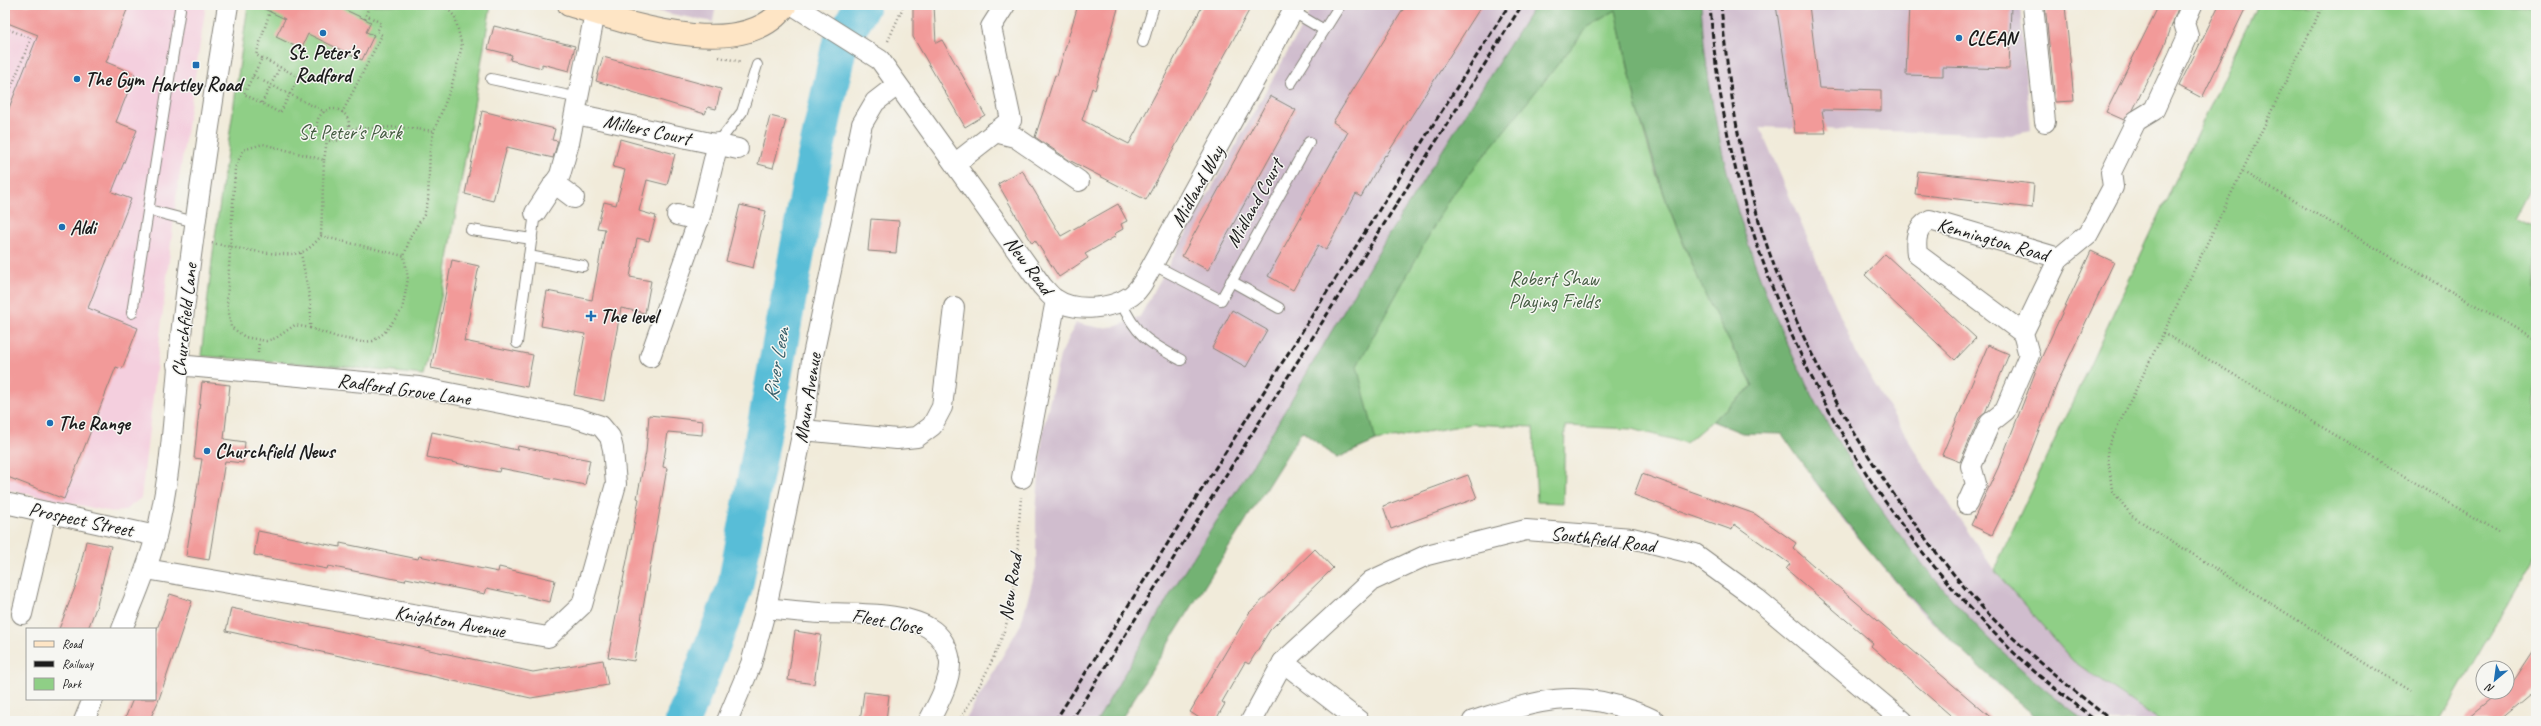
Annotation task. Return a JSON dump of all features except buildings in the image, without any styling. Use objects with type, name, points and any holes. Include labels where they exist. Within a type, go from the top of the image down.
[{"type":"street","name":"Churchfield Lane","points":[[122,628],[146,569],[156,536],[175,419],[177,364],[195,222],[228,5]]},
{"type":"street","points":[[569,5],[666,32],[716,36],[742,33],[766,22],[786,5]]},
{"type":"street","name":"New Road","points":[[793,5],[859,45],[880,60],[956,163],[1042,286],[1056,300],[1022,478]]},
{"type":"street","points":[[956,163],[1011,120],[991,27],[1005,5]]},
{"type":"street","points":[[2033,5],[2045,122]]},
{"type":"street","name":"Kennington Road","points":[[2060,258],[1930,220],[1922,225],[1915,239],[1917,254],[2023,333],[2060,258],[2088,234],[2113,187],[2111,172],[2136,120],[2154,110],[2188,36],[2184,23],[2192,5]]},
{"type":"street","name":"Midland Way","points":[[1056,300],[1075,307],[1097,307],[1131,296],[1144,282],[1294,8]]},
{"type":"street","name":"Millers Court","points":[[536,213],[560,175],[578,106],[595,13]]},
{"type":"street","name":"Maun Avenue","points":[[727,721],[751,664],[766,608],[803,430],[812,360],[862,124],[875,102],[897,85]]},
{"type":"street","name":"Millers Court","points":[[578,106],[738,149]]},
{"type":"street","points":[[996,132],[1015,137],[1079,180]]},
{"type":"street","name":"Millers Court","points":[[650,357],[699,220],[718,143]]},
{"type":"street","points":[[554,183],[574,198]]},
{"type":"street","points":[[677,215],[699,220]]},
{"type":"street","points":[[803,430],[897,439],[917,437],[932,426],[942,406],[954,307]]},
{"type":"street","points":[[1967,504],[1976,484],[1971,466],[1990,423],[2004,411],[2029,355],[2023,333]]},
{"type":"street","name":"Radford Grove Lane","points":[[177,364],[419,387],[584,420],[601,426],[610,437],[613,449]]},
{"type":"street","name":"Knighton Avenue","points":[[146,569],[548,638],[582,605],[616,484],[613,449]]},
{"type":"street","name":"Prospect Street","points":[[5,503],[156,536]]},
{"type":"street","points":[[22,614],[46,512]]},
{"type":"street","name":"Southfield Road","points":[[1251,721],[1284,662],[1371,581],[1427,555],[1526,530],[1580,532],[1632,538],[1695,554],[1757,599],[1903,721]]},
{"type":"street","name":"Fleet Close","points":[[766,608],[820,613],[867,613],[921,624],[931,628],[944,643],[950,661],[949,671],[939,702],[929,721]]},
{"type":"street","points":[[1284,662],[1359,721]]},
{"type":"street","points":[[1473,721],[1529,704],[1579,697],[1610,702],[1655,721]]},
{"type":"street","points":[[84,721],[93,700]]},
{"type":"lane","points":[[1143,42],[1154,5]]},
{"type":"lane","points":[[1291,83],[1340,5]]},
{"type":"lane","points":[[1294,8],[1324,30]]},
{"type":"lane","points":[[132,314],[180,9]]},
{"type":"lane","points":[[718,143],[742,112],[757,65]]},
{"type":"lane","points":[[491,79],[578,106]]},
{"type":"lane","name":"Midland Court","points":[[1154,265],[1221,300],[1308,142]]},
{"type":"lane","points":[[149,210],[195,222]]},
{"type":"lane","points":[[517,343],[536,213]]},
{"type":"lane","points":[[471,230],[532,239]]},
{"type":"lane","points":[[529,256],[583,266]]},
{"type":"lane","points":[[1231,281],[1279,308]]},
{"type":"lane","points":[[1120,300],[1130,322],[1142,337],[1181,360]]},
{"type":"path","points":[[262,58],[244,94],[280,112],[299,76],[256,55],[272,5]]},
{"type":"path","points":[[365,19],[369,5]]},
{"type":"path","points":[[324,160],[263,144],[243,150],[235,168],[227,301],[231,327],[236,333],[245,337],[266,341],[276,338],[295,325],[362,342],[373,341],[384,333],[402,310],[408,280],[404,256],[411,235],[424,215],[428,201],[430,149],[434,131],[451,88],[462,46],[455,17],[444,5]]},
{"type":"path","points":[[880,60],[904,5]]},
{"type":"path","points":[[2323,5],[2107,449],[2112,490],[2132,516],[2410,691]]},
{"type":"path","points":[[342,113],[382,34],[377,32],[381,22],[366,15]]},
{"type":"path","points":[[5,28],[30,38],[5,103]]},
{"type":"path","points":[[262,103],[280,67]]},
{"type":"path","points":[[253,76],[325,112]]},
{"type":"path","points":[[334,110],[342,113],[348,122],[348,129],[340,139],[327,140],[318,131],[318,118],[325,112],[334,110]]},
{"type":"path","points":[[348,129],[398,127],[434,131]]},
{"type":"path","points":[[214,244],[269,252],[301,253],[315,244],[321,236],[324,160],[327,140]]},
{"type":"path","points":[[2243,172],[2536,340]]},
{"type":"path","points":[[321,236],[404,256]]},
{"type":"path","points":[[301,253],[311,306],[310,328]]},
{"type":"path","points":[[2164,333],[2498,532]]},
{"type":"path","name":"New Road","points":[[958,721],[985,676],[1000,642],[1012,601],[1022,478]]},
{"type":"shaded area","points":[[5,5],[206,5],[177,192],[141,498],[124,511],[112,512],[5,489]]},
{"type":"shaded area","points":[[624,5],[716,5],[713,22]]},
{"type":"shaded area","points":[[1314,5],[1579,5],[1302,431],[1120,721],[965,721],[1021,624],[1036,568],[1036,512],[1043,430],[1060,356],[1076,323],[1101,328],[1117,326],[1139,318]]},
{"type":"shaded area","points":[[1616,5],[2020,5],[2030,131],[2012,135],[1760,127],[1856,353],[1927,471],[1994,570],[2073,661],[2159,721],[2041,721],[2000,687],[1919,610],[1847,525],[1813,480]]},
{"type":"green space","name":"St Peter's Park","points":[[248,5],[491,5],[443,289],[423,375],[348,367],[201,356],[214,244]]},
{"type":"green space","points":[[1535,5],[1701,5],[1713,107],[1737,208],[1772,308],[1817,404],[1871,495],[1935,579],[2006,655],[2085,721],[2041,721],[2003,689],[1968,656],[1901,587],[1870,551],[1810,474],[1782,434],[1742,433],[1712,421],[1753,386],[1706,297],[1667,203],[1637,108],[1616,10],[1588,27],[1449,199],[1357,366],[1376,441],[1337,458],[1302,431],[1120,721],[1097,721],[1175,586],[1257,458],[1384,242]]},
{"type":"green space","name":"Robert Shaw Playing Fields","points":[[1579,5],[1616,5],[1635,100],[1645,137],[1661,185],[1696,273],[1753,386],[1686,443],[1632,429],[1565,426],[1563,503],[1537,502],[1533,427],[1471,424],[1376,441],[1337,458],[1302,431],[1449,199]]},
{"type":"green space","points":[[2257,5],[2536,5],[2536,177],[2514,219],[2536,227],[2536,554],[2440,721],[2159,721],[2073,661],[1994,570]]},
{"type":"waterway","name":"River Leen","points":[[683,721],[735,587],[813,166],[839,47],[862,5]]},
{"type":"railway","points":[[1055,721],[1509,5]]},
{"type":"railway","points":[[1071,721],[1522,5]]},
{"type":"railway","points":[[1710,5],[1721,95],[1739,183],[1766,269],[1800,352],[1841,432],[1889,507],[1944,579],[2006,645],[2050,684],[2096,721]]},
{"type":"railway","points":[[1721,5],[1727,64],[1736,122],[1748,180],[1764,237],[1781,285],[1801,332],[1848,422],[1903,507],[1965,588],[2017,641],[2054,674],[2112,721]]},
{"type":"place","name":"St. Peter's Radford","points":[[323,33]]},
{"type":"place","name":"CLEAN","points":[[1959,38]]},
{"type":"place","name":"Hartley Road","points":[[196,65]]},
{"type":"place","name":"The Gym","points":[[77,79]]},
{"type":"place","name":"Aldi","points":[[62,227]]},
{"type":"place","name":"The level","points":[[591,316]]},
{"type":"place","name":"The Range","points":[[50,423]]},
{"type":"place","name":"Churchfield News","points":[[207,451]]}]
